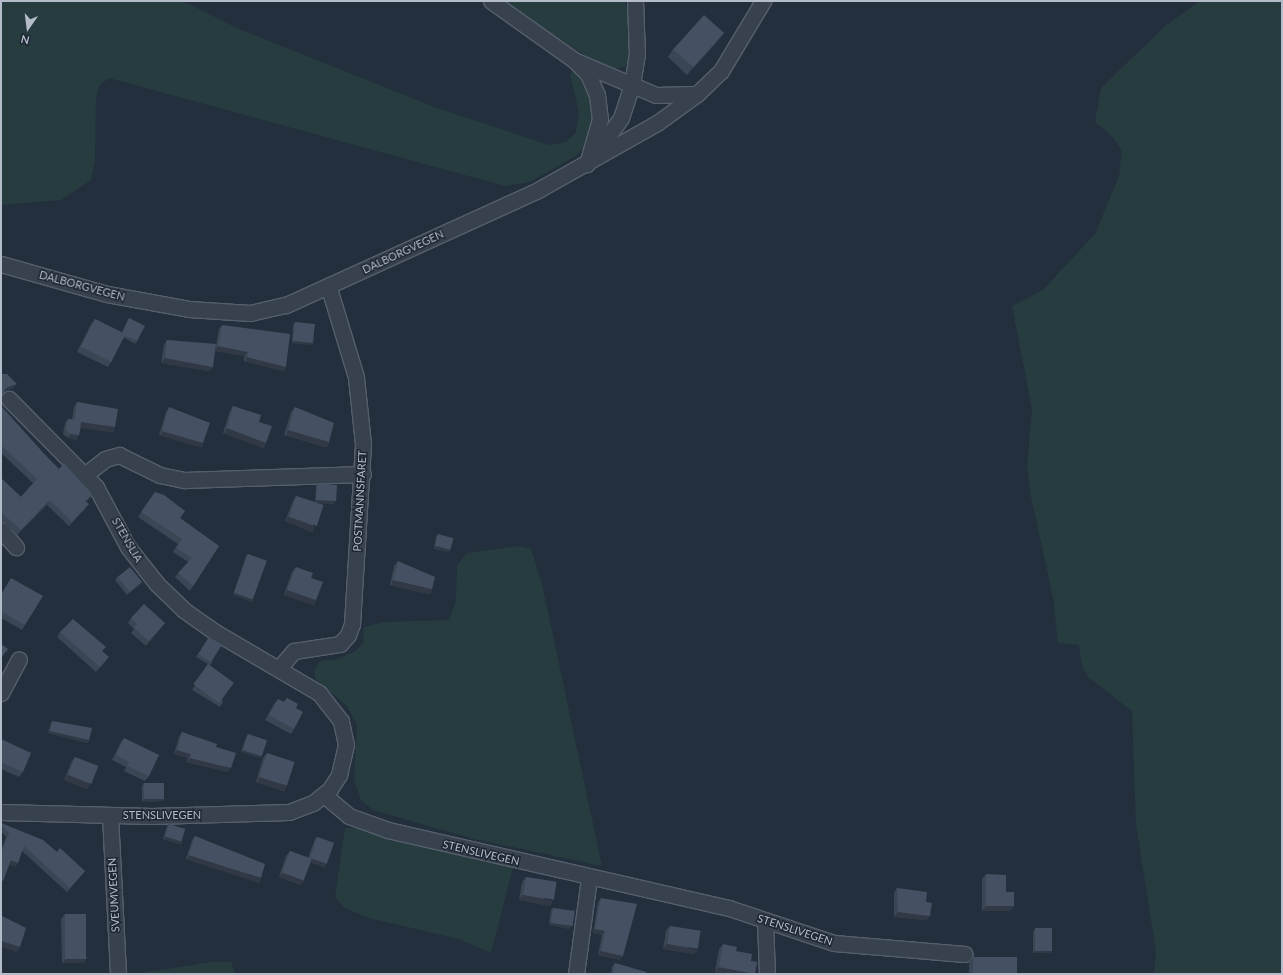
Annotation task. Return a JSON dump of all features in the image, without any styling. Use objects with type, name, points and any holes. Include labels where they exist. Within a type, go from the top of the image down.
[{"type":"street","points":[[491,1],[574,60],[632,86],[666,97],[697,94]]},
{"type":"street","points":[[587,164],[614,130],[632,86],[638,55],[635,1]]},
{"type":"street","name":"DALBORGVEGEN","points":[[1,264],[107,294],[217,313],[266,310],[329,288],[587,164],[657,123],[697,94],[729,60],[762,1]]},
{"type":"street","points":[[574,60],[594,84],[600,106],[597,132],[587,164]]},
{"type":"street","name":"POSTMANNSFARET","points":[[279,668],[294,651],[334,646],[348,636],[353,616],[363,474],[356,377],[329,288]]},
{"type":"street","name":"STENSLIA","points":[[9,399],[86,474],[107,504],[128,547],[166,594],[215,632],[279,668],[319,693],[341,721],[346,744],[344,759],[339,775],[324,795]]},
{"type":"street","points":[[86,474],[99,462],[119,455],[160,475],[184,480],[363,474]]},
{"type":"street","points":[[1,530],[16,547]]},
{"type":"street","points":[[1,692],[19,659]]},
{"type":"street","name":"STENSLIVEGEN","points":[[1,812],[110,815],[278,813],[305,807],[324,795],[349,816],[388,830],[589,878],[711,904],[850,946],[965,954]]},
{"type":"street","name":"SVEUMVEGEN","points":[[110,815],[118,974]]},
{"type":"street","points":[[576,974],[589,878]]},
{"type":"street","points":[[765,920],[767,974]]},
{"type":"green space","points":[[1,1],[183,1],[239,29],[437,108],[549,145],[566,142],[576,132],[579,112],[570,75],[574,68],[592,101],[593,118],[586,145],[576,156],[530,182],[505,186],[109,78],[100,85],[96,96],[95,162],[91,180],[61,200],[1,205]]},
{"type":"green space","points":[[499,1],[625,1],[630,26],[630,57],[625,67],[615,69],[597,63]]},
{"type":"green space","points":[[1200,1],[1282,1],[1282,974],[1154,974],[1156,952],[1136,824],[1132,711],[1088,677],[1082,665],[1079,645],[1058,643],[1053,597],[1031,497],[1027,466],[1032,409],[1012,306],[1043,290],[1095,234],[1119,176],[1122,150],[1110,134],[1095,122],[1101,88],[1165,26]]},
{"type":"green space","points":[[519,546],[531,549],[542,584],[602,866],[470,838],[373,810],[361,800],[354,780],[357,724],[347,706],[316,680],[314,670],[320,661],[337,659],[356,651],[363,643],[364,627],[384,622],[449,620],[456,601],[457,565],[467,553]]},
{"type":"green space","points":[[345,828],[356,828],[513,868],[491,953],[459,939],[369,918],[345,908],[335,897]]},
{"type":"green space","points":[[211,962],[231,962],[235,974],[136,974]]},
{"type":"building","points":[[704,15],[724,33],[693,67],[673,49]]},
{"type":"building","points":[[129,318],[145,326],[137,341],[122,333]]},
{"type":"building","points":[[95,319],[125,334],[111,362],[81,347]]},
{"type":"building","points":[[295,322],[315,324],[313,343],[293,341]]},
{"type":"building","points":[[222,325],[290,334],[286,367],[247,357],[248,352],[218,346]]},
{"type":"building","points":[[167,340],[216,344],[213,367],[165,358]]},
{"type":"building","points":[[1,374],[7,374],[17,384],[6,388],[1,397]]},
{"type":"building","points":[[77,402],[118,409],[115,427],[81,422],[79,435],[71,434],[66,430],[68,419],[75,420]]},
{"type":"building","points":[[1,406],[59,469],[64,463],[92,495],[85,501],[89,504],[72,522],[50,500],[21,530],[1,512],[1,478],[21,497],[37,479],[1,445]]},
{"type":"building","points":[[233,406],[261,415],[259,422],[272,426],[266,443],[227,428]]},
{"type":"building","points":[[169,407],[210,423],[203,443],[162,431]]},
{"type":"building","points":[[295,407],[334,423],[329,442],[288,430]]},
{"type":"building","points":[[317,484],[337,485],[336,501],[316,500]]},
{"type":"building","points":[[155,492],[164,495],[185,511],[180,518],[219,546],[193,586],[178,573],[192,558],[176,548],[182,539],[141,512]]},
{"type":"building","points":[[296,496],[324,505],[317,526],[289,517]]},
{"type":"building","points":[[438,534],[453,538],[450,550],[435,546]]},
{"type":"building","points":[[248,554],[267,561],[253,599],[234,593]]},
{"type":"building","points":[[398,561],[435,577],[432,589],[393,580]]},
{"type":"building","points":[[130,567],[142,582],[130,592],[118,577]]},
{"type":"building","points":[[296,567],[313,573],[311,578],[323,582],[316,600],[287,590]]},
{"type":"building","points":[[11,578],[43,596],[25,625],[1,611],[1,595]]},
{"type":"building","points":[[144,604],[165,623],[149,641],[134,628],[137,624],[131,618]]},
{"type":"building","points":[[73,619],[106,647],[102,651],[109,657],[100,667],[60,632]]},
{"type":"building","points":[[209,637],[222,645],[211,662],[198,654]]},
{"type":"building","points":[[1,644],[8,649],[1,658]]},
{"type":"building","points":[[208,664],[234,683],[219,703],[193,684]]},
{"type":"building","points":[[287,698],[298,704],[296,708],[303,712],[294,729],[269,715],[278,699],[284,702]]},
{"type":"building","points":[[52,721],[92,728],[89,740],[50,731]]},
{"type":"building","points":[[182,732],[217,744],[216,747],[236,753],[231,768],[190,758],[191,754],[177,750]]},
{"type":"building","points":[[248,734],[267,740],[262,756],[243,750]]},
{"type":"building","points":[[124,738],[159,755],[149,776],[127,766],[129,762],[116,755]]},
{"type":"building","points":[[1,739],[31,753],[23,772],[1,762]]},
{"type":"building","points":[[267,753],[295,762],[287,786],[259,777]]},
{"type":"building","points":[[75,757],[98,766],[92,784],[68,775]]},
{"type":"building","points":[[144,783],[164,783],[164,799],[144,799]]},
{"type":"building","points":[[1,823],[43,840],[57,852],[60,848],[85,871],[70,888],[24,846],[18,863],[11,860],[3,881],[1,880],[1,854],[9,833]]},
{"type":"building","points":[[169,824],[185,829],[181,841],[165,836]]},
{"type":"building","points":[[195,836],[265,864],[261,878],[189,855]]},
{"type":"building","points":[[317,837],[334,843],[327,864],[310,858]]},
{"type":"building","points":[[290,851],[312,859],[304,880],[282,873]]},
{"type":"building","points":[[986,874],[1006,875],[1006,892],[1014,892],[1014,906],[986,906]]},
{"type":"building","points":[[526,877],[557,882],[554,900],[523,895]]},
{"type":"building","points":[[897,888],[927,892],[926,902],[932,903],[930,916],[898,912]]},
{"type":"building","points":[[601,898],[637,904],[623,956],[601,951],[605,931],[595,929]]},
{"type":"building","points":[[553,908],[575,911],[573,926],[551,923]]},
{"type":"building","points":[[65,914],[86,914],[86,959],[65,959]]},
{"type":"building","points":[[2,916],[26,928],[20,947],[1,941]]},
{"type":"building","points":[[670,926],[701,931],[698,949],[667,944]]},
{"type":"building","points":[[1035,928],[1052,928],[1052,951],[1035,951]]},
{"type":"building","points":[[723,944],[737,947],[736,951],[752,954],[751,961],[757,962],[755,974],[719,967]]},
{"type":"building","points":[[973,957],[1017,957],[1017,974],[973,974]]},
{"type":"building","points":[[615,963],[646,972],[646,974],[613,974]]}]
